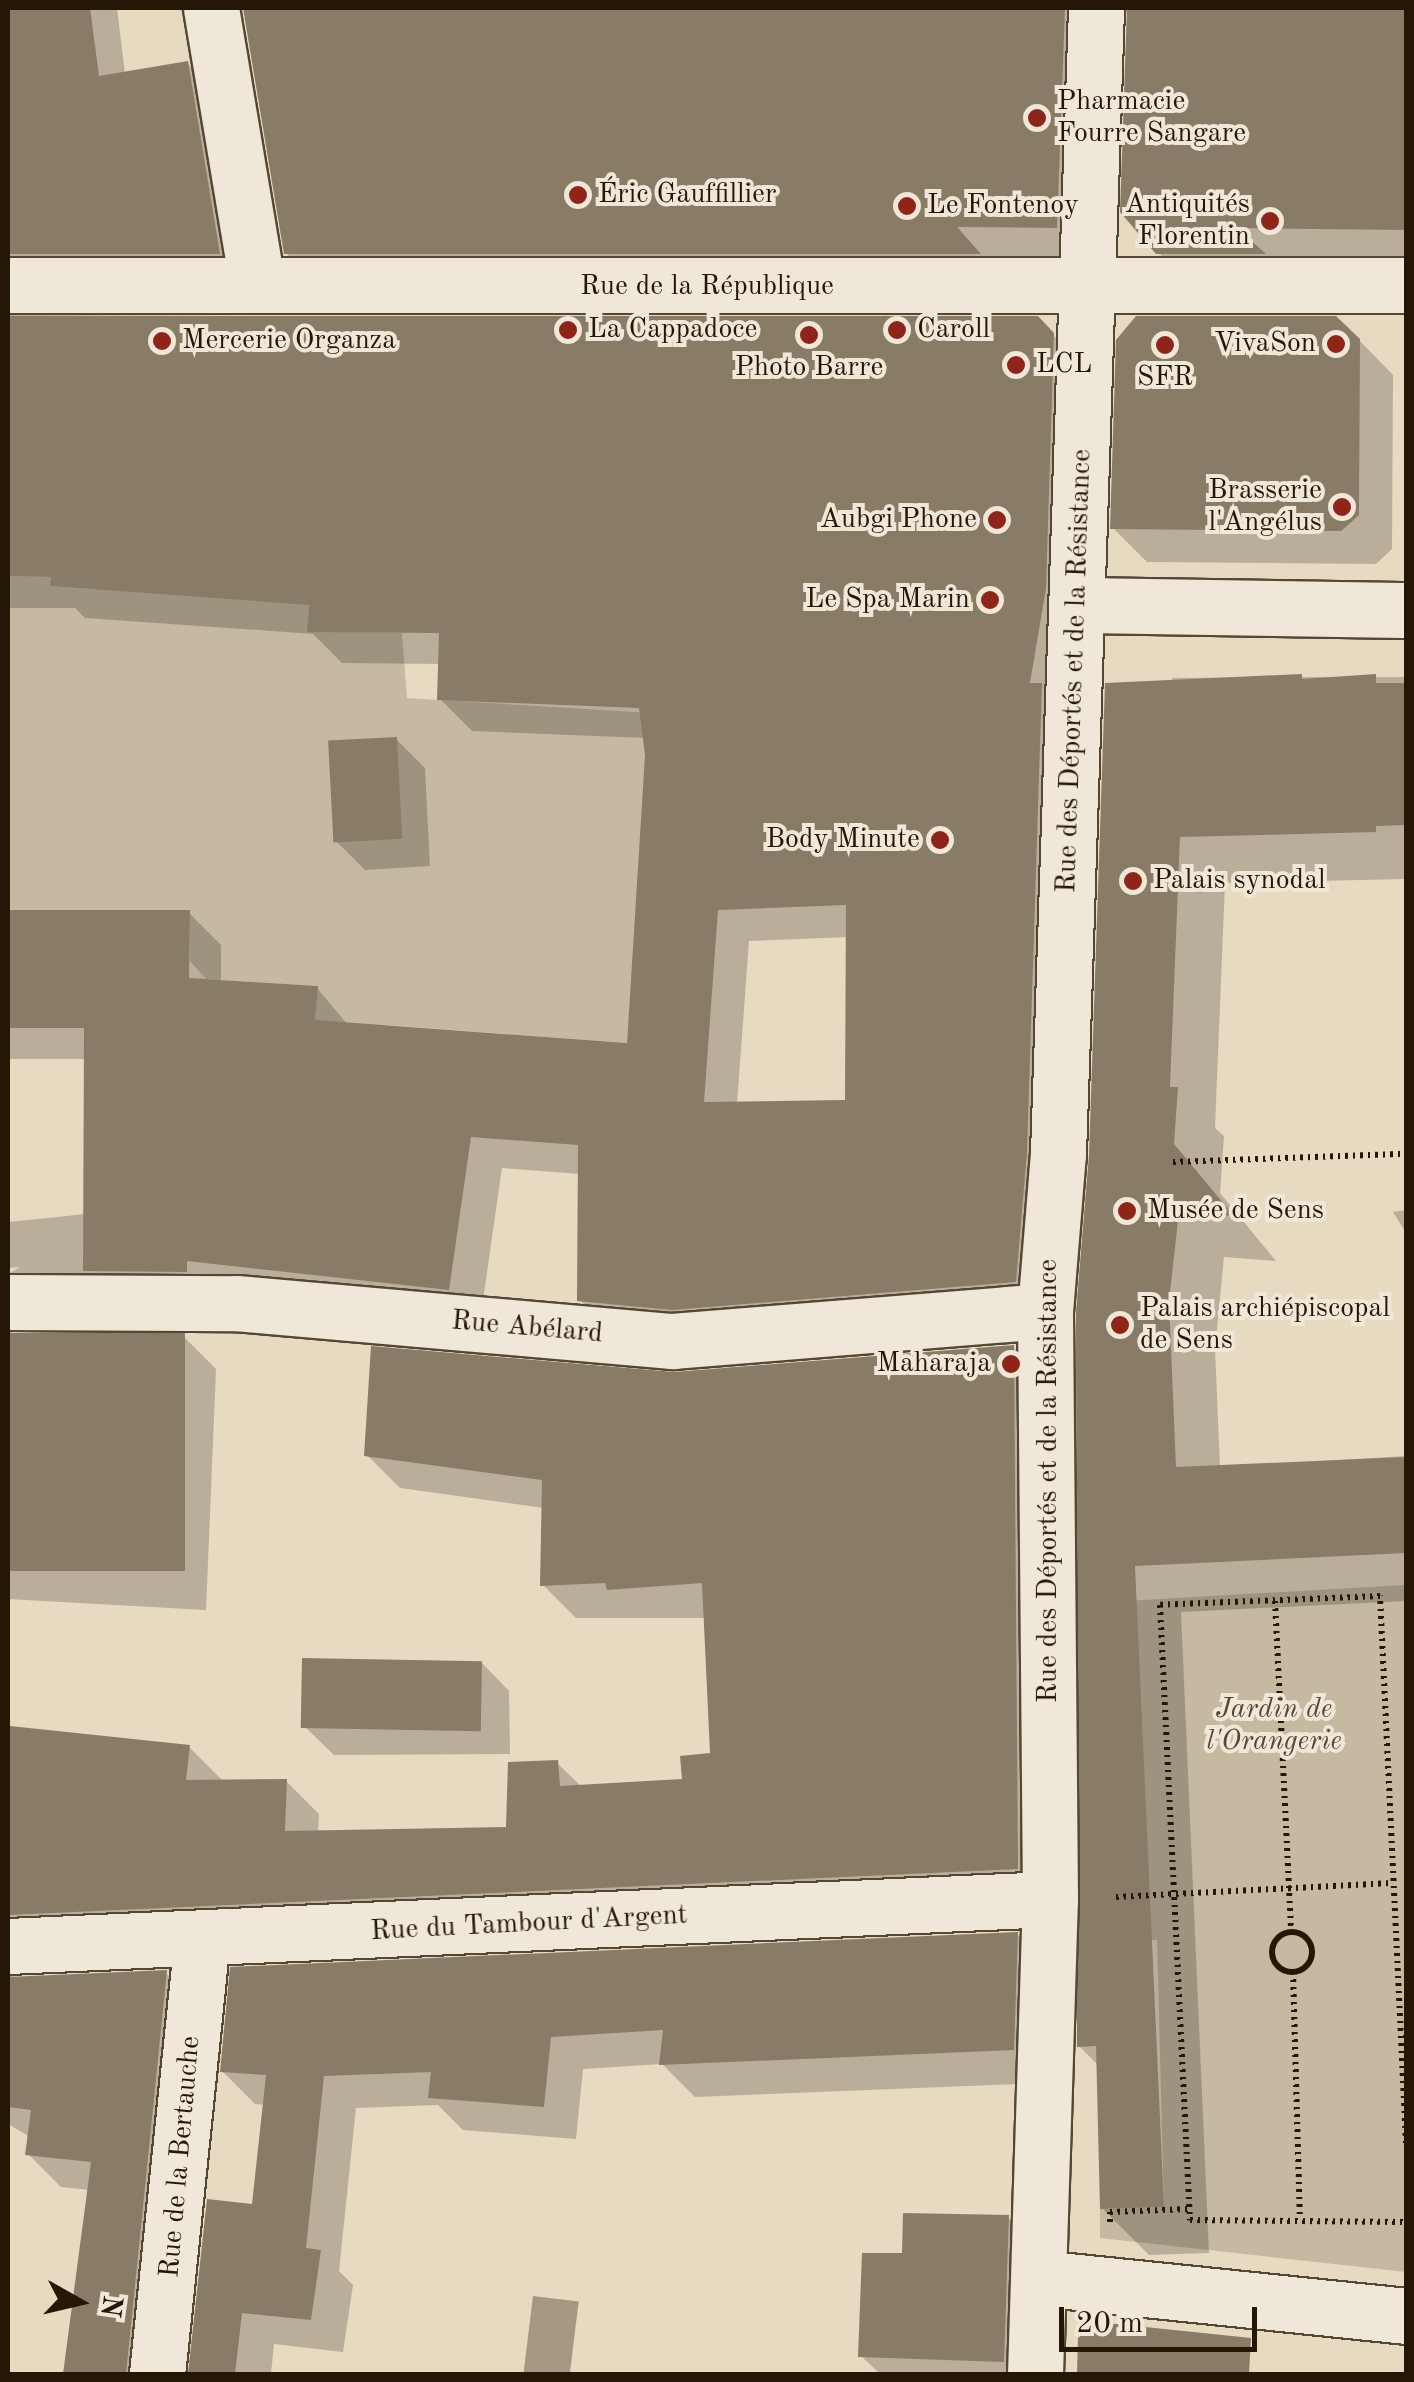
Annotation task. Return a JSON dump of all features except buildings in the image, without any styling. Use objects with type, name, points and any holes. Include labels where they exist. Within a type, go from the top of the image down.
[{"type":"street","points":[[211,8],[257,284]]},
{"type":"street","name":"Rue des Déportés et de la Résistance","points":[[1035,2374],[1050,1899],[1045,1311],[1058,1154],[1096,8]]},
{"type":"street","name":"Rue de la République","points":[[8,285],[1406,285]]},
{"type":"street","points":[[1079,605],[1406,610]]},
{"type":"street","name":"Rue Abélard","points":[[8,1302],[236,1303],[672,1340],[1045,1311]]},
{"type":"street","name":"Rue du Tambour d'Argent","points":[[8,1946],[1050,1899]]},
{"type":"street","name":"Rue de la Bertauche","points":[[157,2374],[202,1939]]},
{"type":"street","points":[[1039,2278],[1406,2316]]},
{"type":"path","points":[[1173,1162],[1406,1154]]},
{"type":"path","points":[[1406,2143],[1380,1596],[1160,1605],[1190,2220],[1300,2216],[1406,2222]]},
{"type":"path","points":[[1274,1600],[1292,1933]]},
{"type":"path","points":[[1116,1897],[1392,1884]]},
{"type":"path","points":[[1292,1933],[1308,1940],[1312,1952],[1310,1964],[1292,1972],[1280,1968],[1272,1950],[1278,1938],[1292,1933]]},
{"type":"path","points":[[1292,1972],[1300,2216]]},
{"type":"path","points":[[1110,2230],[1110,2212],[1189,2209]]},
{"type":"green space","points":[[97,525],[309,603],[308,631],[402,633],[407,698],[651,713],[627,1043],[385,1025],[383,1084],[315,1020],[317,986],[206,979],[190,961],[189,910],[8,910],[8,576],[51,577],[51,586],[92,589]]},
{"type":"green space","name":"Jardin de l'Orangerie","points":[[1404,1585],[1406,2272],[1100,2238],[1100,2209],[1164,2207],[1157,1940],[1094,1941],[1126,1601]]},
{"type":"shaded area","points":[[533,2296],[579,2302],[570,2374],[523,2374]]},
{"type":"place","name":"Pharmacie Fourre Sangare","points":[[1037,118]]},
{"type":"place","name":"Éric Gauffillier","points":[[578,195]]},
{"type":"place","name":"Le Fontenoy","points":[[907,206]]},
{"type":"place","name":"Antiquités Florentin","points":[[1270,221]]},
{"type":"place","name":"La Cappadoce","points":[[568,330]]},
{"type":"place","name":"Caroll","points":[[897,330]]},
{"type":"place","name":"Photo Barre","points":[[809,335]]},
{"type":"place","name":"Mercerie Organza","points":[[162,341]]},
{"type":"place","name":"VivaSon","points":[[1336,344]]},
{"type":"place","name":"SFR","points":[[1165,345]]},
{"type":"place","name":"LCL","points":[[1016,365]]},
{"type":"place","name":"Brasserie l'Angélus","points":[[1342,507]]},
{"type":"place","name":"Aubgi Phone","points":[[997,520]]},
{"type":"place","name":"Le Spa Marin","points":[[990,600]]},
{"type":"place","name":"Body Minute","points":[[940,840]]},
{"type":"place","name":"Palais synodal","points":[[1133,881]]},
{"type":"place","name":"Musée de Sens","points":[[1127,1211]]},
{"type":"place","name":"Palais archiépiscopal de Sens","points":[[1120,1325]]},
{"type":"place","name":"Maharaja","points":[[1011,1364]]}]
